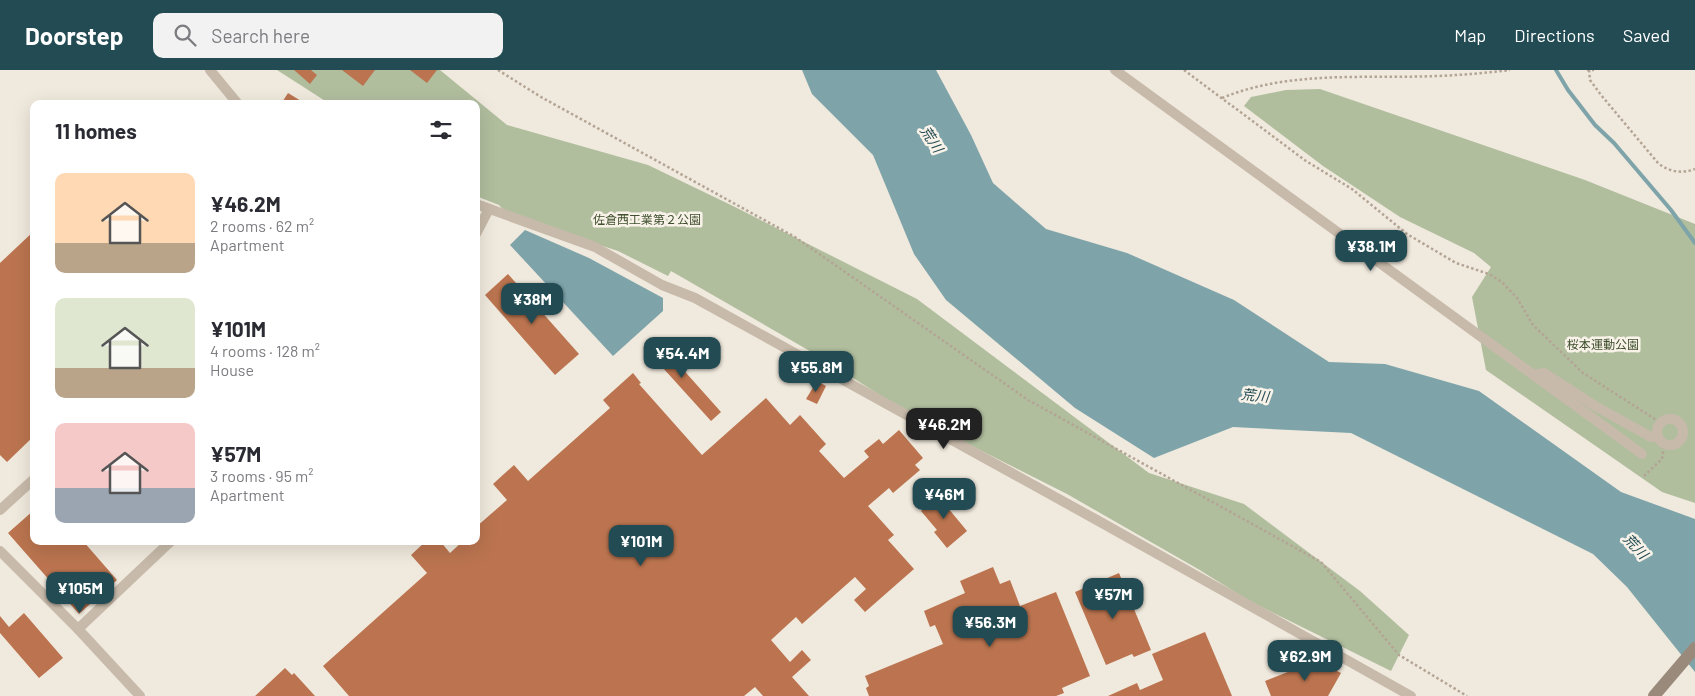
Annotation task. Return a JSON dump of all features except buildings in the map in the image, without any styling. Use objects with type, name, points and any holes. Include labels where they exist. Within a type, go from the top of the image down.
[{"type":"street","points":[[210,70],[235,100]]},
{"type":"street","points":[[1115,70],[1642,454]]},
{"type":"street","points":[[480,205],[595,247],[662,285],[695,298],[1411,696]]},
{"type":"street","points":[[480,227],[490,209]]},
{"type":"street","points":[[1533,375],[1544,373],[1595,406],[1651,437],[1661,439],[1668,444],[1677,443],[1682,436],[1683,429],[1679,422],[1673,419],[1661,423],[1658,428],[1661,439]]},
{"type":"street","points":[[0,510],[30,483]]},
{"type":"street","points":[[78,628],[167,545]]},
{"type":"street","points":[[0,551],[78,628],[140,696]]},
{"type":"street","points":[[1654,696],[1695,648]]},
{"type":"path","points":[[498,70],[541,97],[795,238],[1028,400],[1321,562],[1399,655],[1467,696]]},
{"type":"path","points":[[1184,70],[1306,161],[1352,189],[1407,234],[1456,263],[1489,274],[1502,282],[1517,298],[1533,325],[1572,364],[1661,423]]},
{"type":"path","points":[[1222,98],[1262,82],[1282,78],[1339,74],[1437,76],[1510,70]]},
{"type":"path","points":[[1594,70],[1588,70],[1590,80],[1658,163],[1664,168],[1676,171],[1685,172],[1695,169]]},
{"type":"path","points":[[1644,476],[1662,459],[1661,439]]},
{"type":"green space","points":[[277,70],[440,70],[477,100],[324,100]]},
{"type":"green space","name":"桜本運動公園","points":[[1320,89],[1585,180],[1695,224],[1695,503],[1662,492],[1486,370],[1472,297],[1491,267],[1474,253],[1400,217],[1323,166],[1244,106],[1251,97],[1286,90]]},
{"type":"green space","name":"佐倉西工業第２公園","points":[[480,103],[507,125],[648,165],[917,299],[1149,473],[1244,504],[1360,591],[1409,635],[1391,671],[1251,602],[1198,569],[1067,494],[913,416],[815,354],[671,271],[668,276],[618,251],[508,215],[499,205],[480,198]]},
{"type":"water","name":"荒川","points":[[802,70],[936,70],[971,135],[993,183],[1046,229],[1127,253],[1234,300],[1329,362],[1385,364],[1479,391],[1621,492],[1695,519],[1695,672],[1627,587],[1593,554],[1351,433],[1233,427],[1154,458],[1075,408],[946,300],[914,254],[873,155],[812,94]]},
{"type":"water","points":[[525,230],[589,258],[663,298],[663,311],[613,356],[510,245]]},
{"type":"waterway","points":[[1556,70],[1568,90],[1595,125],[1614,143],[1671,210],[1695,243]]}]
